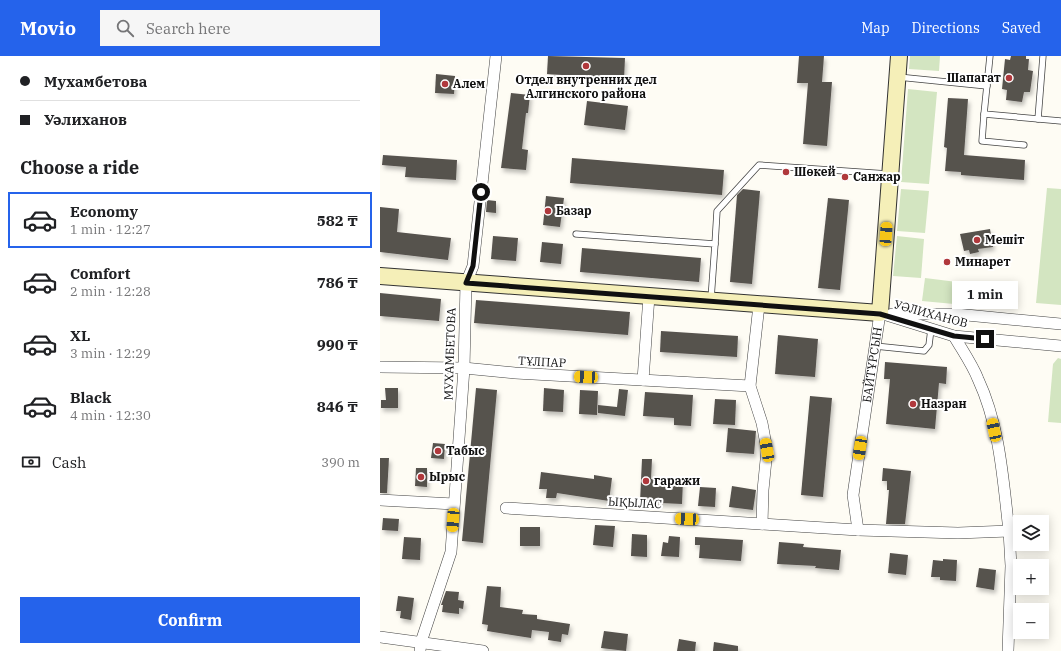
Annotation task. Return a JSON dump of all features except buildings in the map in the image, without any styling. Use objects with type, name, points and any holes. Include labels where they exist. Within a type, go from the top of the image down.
[{"type":"street","name":"МУХАМБЕТОВА","points":[[420,647],[451,552],[464,368],[466,283],[473,266],[496,56]]},
{"type":"street","name":"БАЙТҰРСЫН","points":[[858,530],[853,495],[880,314],[899,56]]},
{"type":"street","points":[[380,276],[880,314]]},
{"type":"street","points":[[643,380],[649,296]]},
{"type":"street","points":[[759,304],[750,386],[762,423],[767,450],[762,490],[762,524]]},
{"type":"street","name":"УӘЛИХАНОВ","points":[[880,314],[956,314],[1061,324]]},
{"type":"street","name":"УӘЛИХАНОВ","points":[[880,314],[954,336],[1061,346]]},
{"type":"street","points":[[954,336],[978,379],[992,417],[1000,458],[1009,531],[1011,566],[1008,651]]},
{"type":"street","name":"ТҰЛПАР","points":[[380,367],[464,368],[515,373],[750,386]]},
{"type":"street","points":[[380,500],[454,504]]},
{"type":"street","name":"ЫҚЫЛАС","points":[[506,508],[858,530],[958,533],[1009,531]]},
{"type":"street","points":[[380,637],[420,647],[483,651]]},
{"type":"lane","points":[[990,56],[982,141],[1024,145]]},
{"type":"lane","points":[[1038,119],[1043,56]]},
{"type":"lane","points":[[898,77],[987,86]]},
{"type":"lane","points":[[984,114],[1061,121]]},
{"type":"lane","points":[[711,301],[717,211],[760,165],[890,174]]},
{"type":"lane","points":[[576,234],[714,244]]},
{"type":"lane","points":[[875,346],[924,351],[930,345],[931,329]]},
{"type":"green space","points":[[910,56],[940,56],[939,71],[909,69]]},
{"type":"green space","points":[[908,89],[937,92],[929,184],[901,182]]},
{"type":"green space","points":[[1047,188],[1061,189],[1061,305],[1036,303]]},
{"type":"green space","points":[[901,189],[929,191],[925,233],[897,231]]},
{"type":"green space","points":[[897,236],[924,239],[921,278],[893,276]]},
{"type":"green space","points":[[925,278],[957,282],[954,304],[922,301]]},
{"type":"green space","points":[[1058,358],[1061,359],[1061,423],[1048,422],[1053,364]]},
{"type":"place","name":"Отдел внутренних дел Алгинского района","points":[[586,66]]},
{"type":"place","name":"Шапагат","points":[[1009,78]]},
{"type":"place","name":"Алем","points":[[445,84]]},
{"type":"place","name":"Шөкей","points":[[786,172]]},
{"type":"place","name":"Санжар","points":[[845,177]]},
{"type":"place","name":"Базар","points":[[548,211]]},
{"type":"place","name":"Мешіт","points":[[977,240]]},
{"type":"place","name":"Минарет","points":[[947,262]]},
{"type":"place","name":"Назран","points":[[913,404]]},
{"type":"place","name":"Табыс","points":[[438,451]]},
{"type":"place","name":"Ырыс","points":[[421,477]]},
{"type":"place","name":"гаражи","points":[[646,481]]},
{"type":"route","points":[[481,192],[473,266],[466,283],[880,314],[954,336],[985,339]]}]
